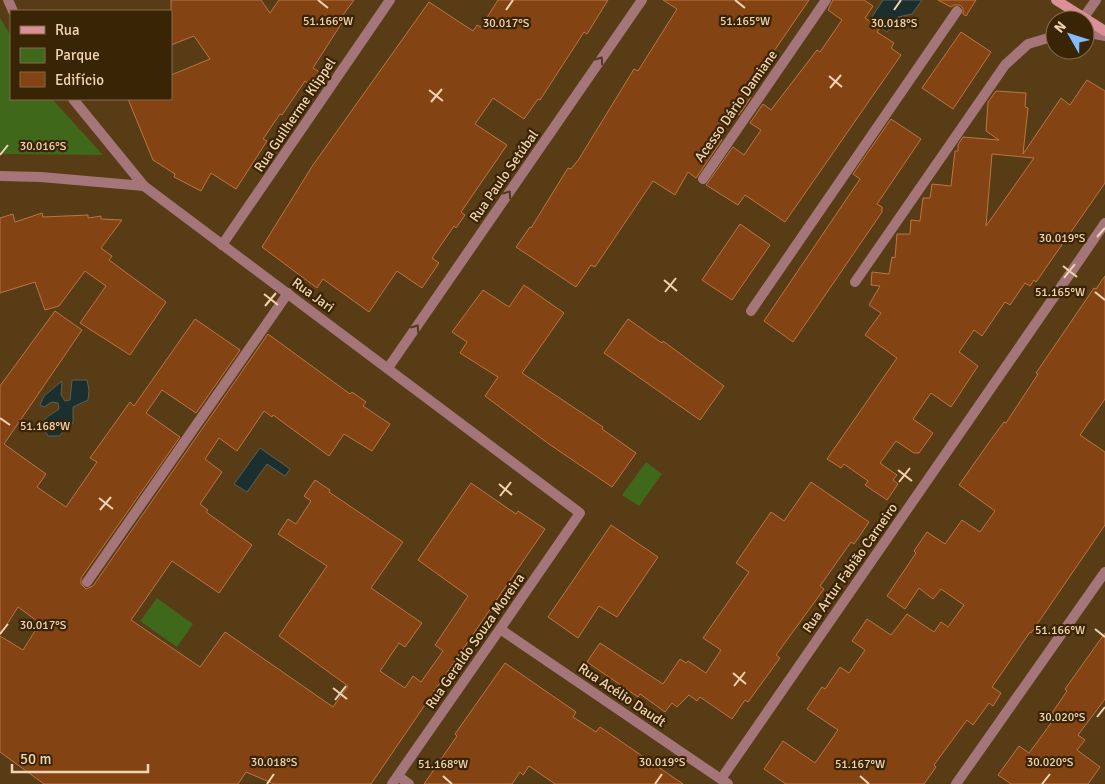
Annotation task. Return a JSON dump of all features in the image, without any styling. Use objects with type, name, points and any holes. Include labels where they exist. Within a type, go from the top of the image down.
[{"type":"main road","points":[[1056,0],[1072,10]]},
{"type":"street","name":"Rua Guilherme Klippel","points":[[222,245],[390,0]]},
{"type":"street","name":"Rua Paulo Setúbal","points":[[388,368],[642,0]]},
{"type":"street","name":"Acesso Dário Damiane","points":[[703,178],[826,0]]},
{"type":"street","points":[[751,311],[956,10]]},
{"type":"street","points":[[855,282],[1005,65],[1028,44],[1045,39]]},
{"type":"street","name":"Rua Jari","points":[[74,100],[144,186],[580,514]]},
{"type":"street","points":[[0,176],[59,178],[144,186]]},
{"type":"street","name":"Rua Artur Fabião Carneiro","points":[[724,782],[1105,223]]},
{"type":"street","points":[[87,582],[288,294]]},
{"type":"street","name":"Rua Geraldo Souza Moreira","points":[[395,780],[580,514]]},
{"type":"street","points":[[956,784],[1105,572]]},
{"type":"street","name":"Rua Acélio Daudt","points":[[500,629],[724,782]]},
{"type":"street","points":[[395,780],[409,784]]},
{"type":"green space","points":[[0,18],[10,34],[10,100],[53,100],[103,155],[0,154]]},
{"type":"green space","points":[[646,462],[662,474],[639,506],[622,495]]},
{"type":"green space","points":[[157,598],[193,624],[177,647],[140,621]]},
{"type":"water","points":[[883,0],[922,0],[912,14],[898,17],[887,32],[870,20]]},
{"type":"water","points":[[72,380],[87,380],[88,400],[73,407],[73,423],[59,436],[48,436],[44,422],[45,419],[59,409],[58,403],[52,402],[44,407],[40,405],[44,396],[62,381],[61,395],[65,401],[70,400]]},
{"type":"water","points":[[260,448],[290,469],[285,476],[267,464],[247,492],[234,484]]},
{"type":"building","points":[[171,0],[261,0],[270,13],[279,0],[354,0],[340,19],[343,21],[313,68],[321,73],[312,86],[305,81],[282,115],[280,114],[263,139],[267,141],[236,189],[211,173],[201,191],[174,177],[175,174],[153,160],[128,100],[172,100],[172,75],[210,59],[194,36],[172,45]]},
{"type":"building","points":[[498,0],[608,0],[587,34],[584,32],[540,100],[538,99],[524,119],[493,98],[475,124],[507,145],[461,212],[465,215],[456,228],[454,226],[432,258],[439,263],[422,288],[397,271],[369,312],[323,279],[317,288],[262,247],[313,165],[429,2],[473,31],[477,25],[481,27]]},
{"type":"building","points":[[663,0],[809,0],[748,89],[750,91],[748,94],[751,97],[739,115],[733,112],[716,135],[722,140],[696,178],[688,172],[675,195],[653,181],[595,267],[591,265],[576,287],[516,247],[531,228],[568,168],[571,169],[579,159],[634,69],[638,71],[677,9]]},
{"type":"building","points":[[833,0],[864,0],[873,6],[865,18],[880,28],[877,32],[894,43],[891,48],[901,55],[785,222],[745,195],[738,205],[706,185],[733,147],[744,155],[761,130],[750,123],[763,104],[771,110],[817,50],[820,52],[842,20],[828,10]]},
{"type":"building","points":[[938,0],[976,0],[966,16],[963,14],[963,8],[960,5],[951,7]]},
{"type":"building","points":[[961,32],[991,52],[953,109],[922,88]]},
{"type":"building","points":[[1087,80],[1105,91],[1105,183],[1036,282],[1034,280],[1030,286],[1025,283],[1010,305],[1005,302],[982,336],[974,330],[959,352],[978,366],[951,407],[931,393],[913,419],[933,433],[919,453],[914,453],[896,441],[880,463],[897,475],[893,480],[898,484],[887,500],[865,485],[868,481],[844,464],[841,468],[827,459],[897,358],[865,335],[881,313],[869,305],[880,286],[871,285],[872,272],[889,274],[892,257],[895,258],[897,234],[910,234],[911,220],[920,221],[923,198],[930,198],[932,184],[951,186],[955,151],[958,151],[958,145],[963,137],[999,140],[986,131],[988,102],[996,91],[1026,93],[1025,107],[1028,108],[1023,154],[1061,98],[1070,105]],"holes":[[[992,154],[1034,158],[986,226]]]},
{"type":"building","points":[[891,119],[921,139],[877,204],[882,207],[882,212],[793,342],[764,321],[860,179],[853,174]]},
{"type":"building","points":[[42,213],[43,217],[88,215],[88,218],[101,216],[101,219],[122,220],[101,248],[112,256],[109,260],[166,302],[130,355],[80,323],[106,286],[85,271],[59,306],[45,310],[35,282],[0,293],[0,218],[13,214],[15,222]]},
{"type":"building","points":[[740,224],[770,245],[732,300],[702,280]]},
{"type":"building","points":[[1105,276],[1105,399],[1080,435],[1105,452],[1105,525],[992,687],[1001,693],[993,706],[989,703],[973,725],[967,720],[934,765],[936,767],[924,784],[786,784],[764,769],[783,741],[815,763],[838,730],[807,709],[822,687],[825,689],[840,667],[849,673],[865,650],[852,641],[867,619],[891,635],[907,614],[934,632],[941,622],[948,627],[964,605],[941,589],[933,599],[919,588],[905,609],[887,596],[916,553],[914,551],[927,532],[945,544],[962,520],[980,532],[995,511],[959,485],[1004,422],[1006,423],[1038,374],[1036,373],[1094,288],[1096,289]]},
{"type":"building","points":[[524,285],[564,313],[522,373],[603,427],[602,429],[636,453],[612,487],[549,444],[485,396],[498,377],[460,353],[467,342],[452,332],[483,290],[509,307]]},
{"type":"building","points":[[55,311],[82,330],[4,444],[46,474],[37,487],[66,507],[97,462],[90,458],[130,402],[134,406],[195,319],[240,350],[196,413],[162,390],[146,413],[180,437],[81,578],[81,584],[86,589],[93,586],[268,334],[350,394],[352,392],[366,402],[363,406],[390,424],[372,451],[344,434],[329,456],[273,415],[272,417],[264,411],[237,451],[219,438],[205,459],[222,472],[200,504],[208,510],[206,512],[252,545],[219,593],[172,561],[131,620],[200,667],[225,632],[333,707],[348,686],[279,636],[327,566],[278,534],[288,519],[296,524],[311,501],[304,496],[315,480],[330,490],[329,492],[403,542],[371,588],[422,623],[405,647],[399,643],[380,671],[405,688],[413,676],[421,682],[443,651],[435,645],[468,596],[418,560],[471,483],[516,514],[518,511],[545,529],[371,784],[274,784],[246,772],[238,784],[44,784],[0,752],[0,636],[23,650],[40,623],[18,607],[0,635],[0,386]]},
{"type":"building","points":[[628,319],[662,343],[663,341],[724,386],[700,420],[604,353]]},
{"type":"building","points":[[811,482],[869,522],[854,544],[851,542],[820,586],[824,589],[776,655],[780,658],[748,702],[745,700],[732,719],[700,697],[697,701],[689,695],[677,707],[672,703],[665,712],[640,694],[638,697],[587,662],[600,643],[663,684],[680,659],[686,663],[688,661],[706,673],[721,650],[703,638],[749,572],[736,563],[771,512],[784,521]]},
{"type":"building","points":[[611,525],[658,557],[617,617],[599,606],[578,638],[548,617]]},
{"type":"building","points":[[1105,633],[1105,699],[1078,735],[1085,740],[1077,750],[1100,767],[1088,784],[1011,784],[998,775],[1019,746],[1029,753],[1056,716],[1052,713],[1067,691],[1065,689]]},
{"type":"building","points":[[505,663],[576,712],[573,717],[596,732],[600,727],[683,784],[555,784],[529,766],[523,775],[520,772],[512,784],[424,784],[457,736],[455,734]]}]
